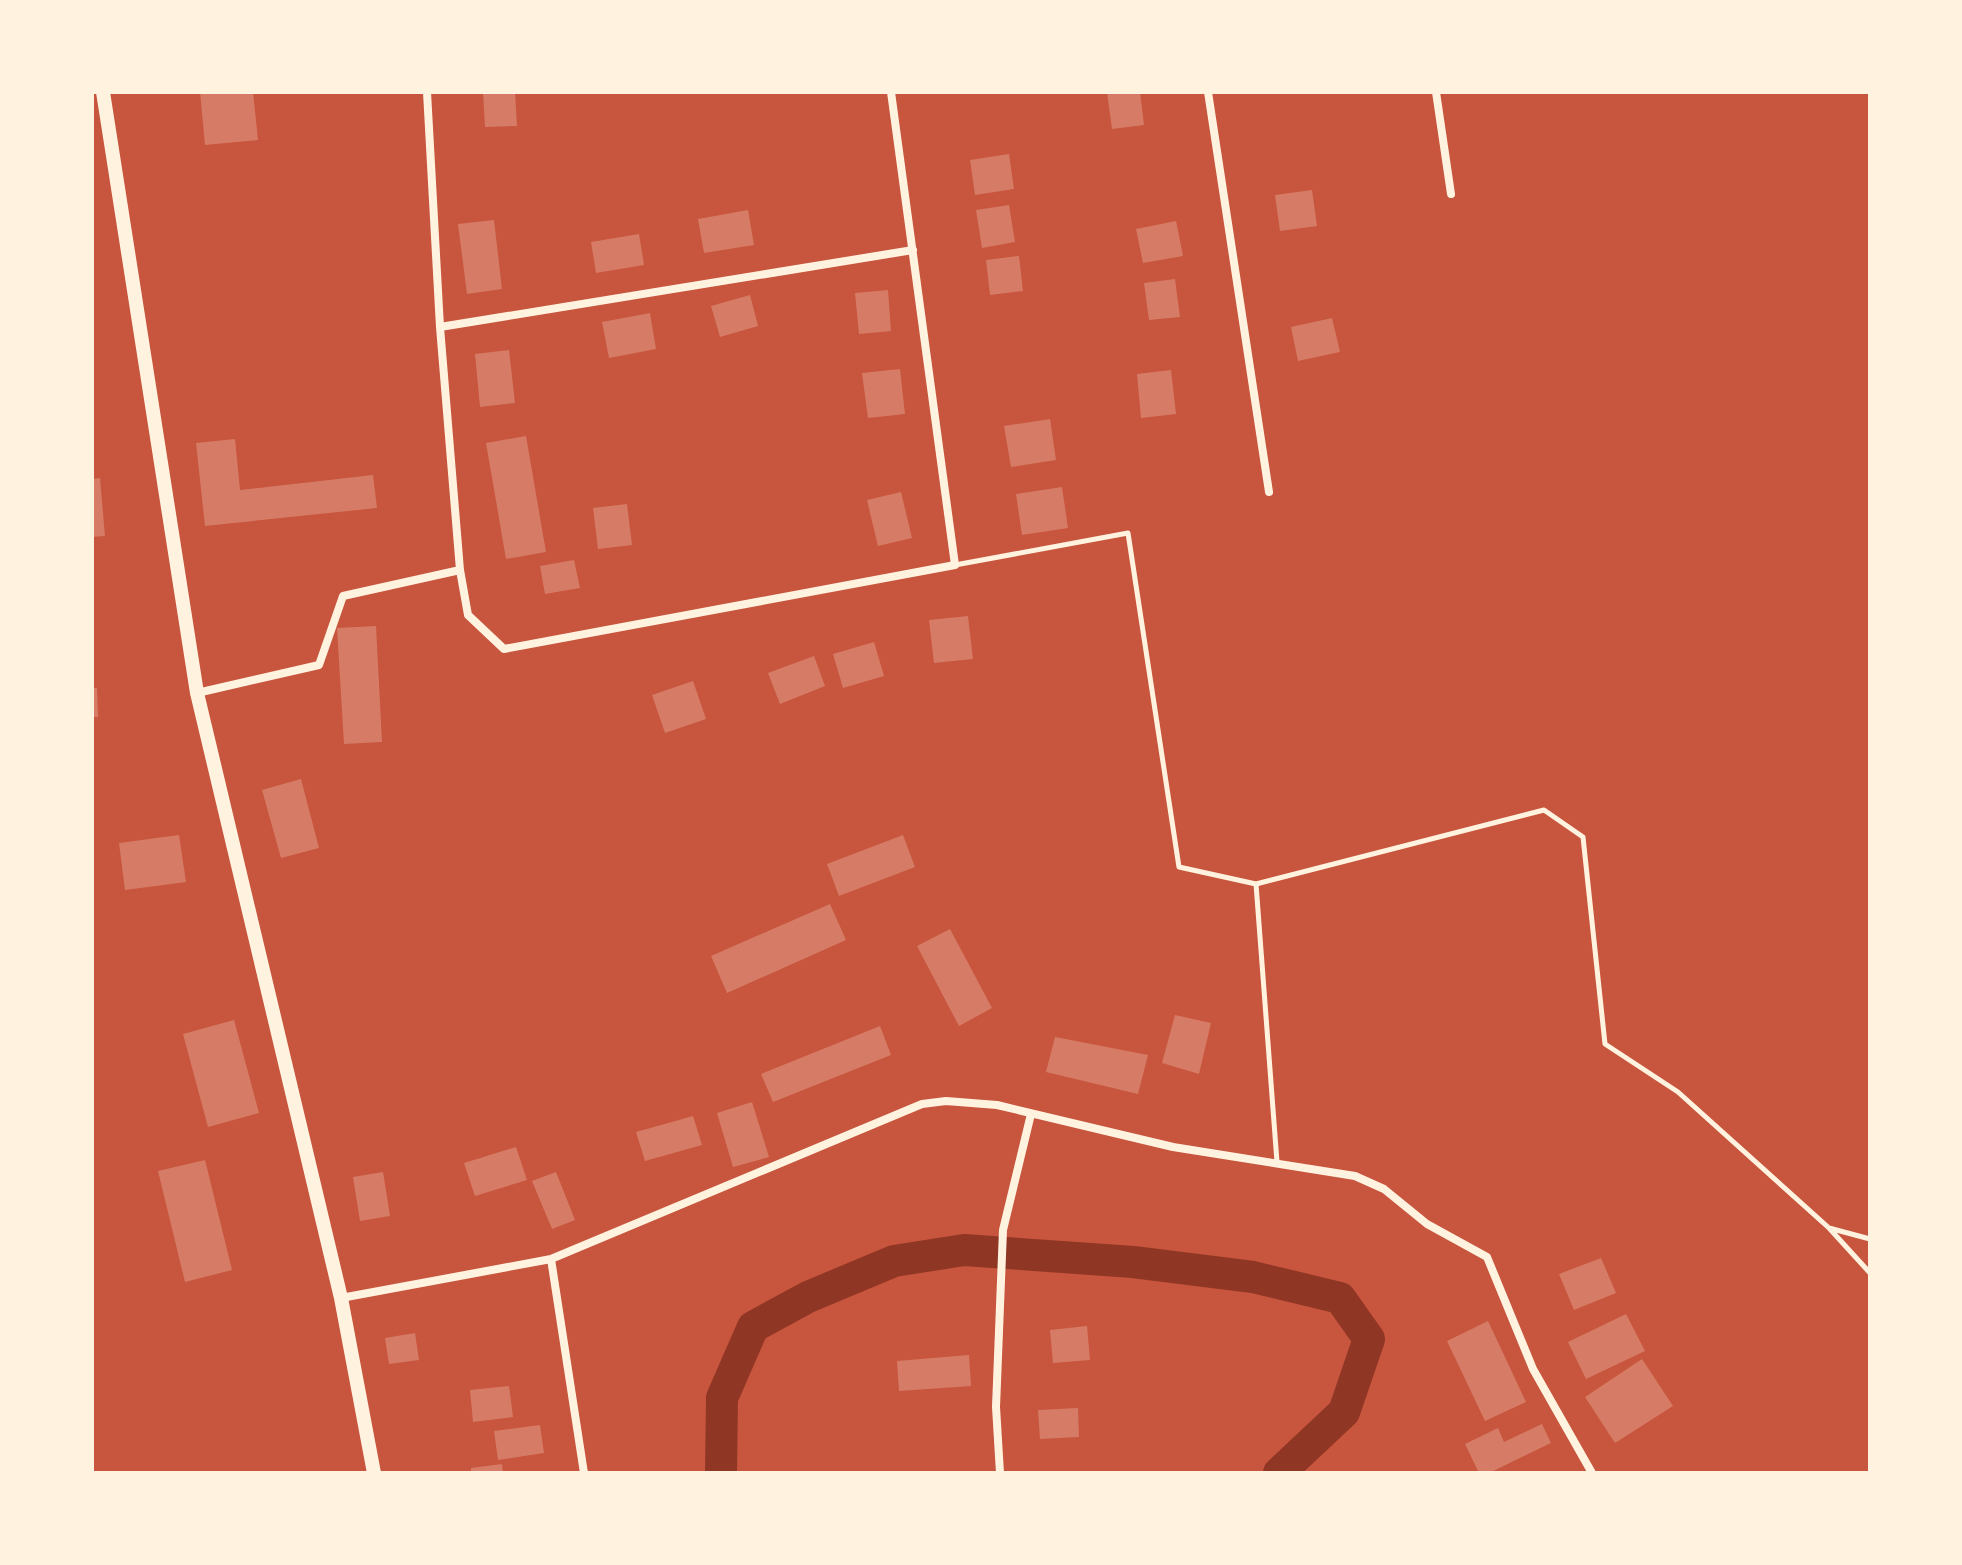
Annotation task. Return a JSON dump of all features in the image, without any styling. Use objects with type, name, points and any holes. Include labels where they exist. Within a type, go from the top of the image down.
[{"type":"street","points":[[103,92],[197,693],[341,1298],[374,1473]]},
{"type":"street","points":[[427,92],[440,327],[460,570],[468,615],[504,649],[955,565],[891,92]]},
{"type":"street","points":[[1208,92],[1269,492]]},
{"type":"street","points":[[1436,92],[1451,194]]},
{"type":"street","points":[[440,327],[913,250]]},
{"type":"street","points":[[197,693],[319,665],[343,596],[460,570]]},
{"type":"street","points":[[341,1298],[551,1259],[922,1104],[946,1101],[997,1105],[1173,1147],[1355,1176],[1384,1189],[1427,1224],[1487,1257],[1533,1369],[1592,1473]]},
{"type":"street","points":[[1000,1473],[996,1407],[1003,1230],[1031,1114]]},
{"type":"street","points":[[551,1259],[584,1473]]},
{"type":"lane","points":[[955,565],[1128,533],[1179,867],[1256,884],[1544,810],[1583,837],[1605,1044],[1678,1092],[1829,1228],[1870,1273]]},
{"type":"lane","points":[[1256,884],[1277,1162]]},
{"type":"lane","points":[[1829,1228],[1870,1239]]},
{"type":"building","points":[[200,92],[253,92],[258,140],[205,145]]},
{"type":"building","points":[[483,92],[515,92],[517,126],[485,127]]},
{"type":"building","points":[[1107,92],[1140,92],[1144,125],[1112,129]]},
{"type":"building","points":[[1009,154],[1014,189],[975,195],[970,160]]},
{"type":"building","points":[[1312,190],[1317,226],[1280,231],[1275,195]]},
{"type":"building","points":[[1009,205],[1015,242],[982,248],[976,210]]},
{"type":"building","points":[[748,210],[754,245],[704,253],[698,219]]},
{"type":"building","points":[[494,220],[502,289],[467,294],[458,224]]},
{"type":"building","points":[[1176,221],[1183,256],[1143,263],[1136,229]]},
{"type":"building","points":[[639,234],[644,265],[596,273],[591,242]]},
{"type":"building","points":[[1019,256],[1023,291],[990,295],[986,260]]},
{"type":"building","points":[[1175,279],[1180,317],[1149,320],[1144,283]]},
{"type":"building","points":[[888,290],[891,331],[859,334],[855,293]]},
{"type":"building","points":[[750,295],[758,326],[720,337],[711,306]]},
{"type":"building","points":[[650,313],[656,349],[609,358],[602,322]]},
{"type":"building","points":[[1332,318],[1340,352],[1298,361],[1291,327]]},
{"type":"building","points":[[509,350],[515,403],[480,407],[475,354]]},
{"type":"building","points":[[900,369],[905,414],[868,418],[862,373]]},
{"type":"building","points":[[1171,370],[1176,414],[1141,418],[1137,374]]},
{"type":"building","points":[[1050,419],[1056,460],[1011,467],[1004,426]]},
{"type":"building","points":[[526,436],[546,552],[506,559],[486,443]]},
{"type":"building","points":[[235,439],[240,490],[373,475],[377,508],[205,526],[196,443]]},
{"type":"building","points":[[100,478],[105,536],[92,537],[92,479]]},
{"type":"building","points":[[1062,487],[1068,528],[1022,535],[1016,494]]},
{"type":"building","points":[[901,492],[912,538],[878,546],[867,500]]},
{"type":"building","points":[[627,504],[632,545],[598,549],[593,508]]},
{"type":"building","points":[[574,560],[580,588],[545,594],[540,566]]},
{"type":"building","points":[[968,616],[973,659],[934,663],[929,620]]},
{"type":"building","points":[[376,626],[382,742],[344,744],[337,628]]},
{"type":"building","points":[[874,642],[884,676],[843,688],[833,654]]},
{"type":"building","points":[[814,656],[825,686],[780,704],[768,673]]},
{"type":"building","points":[[693,681],[706,719],[665,733],[652,695]]},
{"type":"building","points":[[92,688],[97,688],[98,717],[92,717]]},
{"type":"building","points":[[301,779],[319,848],[281,858],[262,790]]},
{"type":"building","points":[[179,835],[186,882],[125,890],[119,843]]},
{"type":"building","points":[[903,835],[915,867],[839,896],[827,864]]},
{"type":"building","points":[[830,904],[846,940],[727,993],[711,956]]},
{"type":"building","points":[[950,929],[992,1008],[959,1026],[917,946]]},
{"type":"building","points":[[1175,1015],[1211,1023],[1199,1074],[1162,1063]]},
{"type":"building","points":[[234,1020],[259,1113],[208,1127],[183,1034]]},
{"type":"building","points":[[880,1026],[891,1055],[773,1102],[761,1074]]},
{"type":"building","points":[[1055,1037],[1148,1055],[1138,1094],[1046,1072]]},
{"type":"building","points":[[752,1102],[769,1157],[733,1167],[717,1113]]},
{"type":"building","points":[[693,1116],[702,1145],[645,1161],[636,1132]]},
{"type":"building","points":[[516,1147],[527,1180],[475,1196],[464,1163]]},
{"type":"building","points":[[205,1160],[232,1270],[185,1282],[158,1171]]},
{"type":"building","points":[[383,1172],[390,1216],[360,1221],[353,1177]]},
{"type":"building","points":[[556,1172],[575,1220],[552,1229],[532,1181]]},
{"type":"building","points":[[1601,1258],[1616,1293],[1574,1310],[1559,1274]]},
{"type":"building","points":[[1626,1314],[1645,1351],[1586,1379],[1568,1342]]},
{"type":"building","points":[[1488,1321],[1526,1402],[1485,1421],[1447,1341]]},
{"type":"building","points":[[1087,1326],[1090,1360],[1053,1363],[1050,1330]]},
{"type":"building","points":[[415,1333],[419,1360],[389,1364],[385,1338]]},
{"type":"building","points":[[969,1355],[971,1386],[899,1391],[897,1361]]},
{"type":"building","points":[[1642,1359],[1673,1406],[1615,1443],[1585,1397]]},
{"type":"building","points":[[509,1386],[513,1417],[473,1422],[470,1390]]},
{"type":"building","points":[[1078,1408],[1079,1437],[1040,1439],[1038,1410]]},
{"type":"building","points":[[1542,1424],[1551,1443],[1489,1473],[1479,1473],[1465,1444],[1498,1428],[1504,1442]]},
{"type":"building","points":[[540,1425],[544,1453],[498,1460],[494,1431]]},
{"type":"building","points":[[502,1464],[503,1473],[471,1473],[471,1468]]},
{"type":"waterway","points":[[721,1473],[722,1398],[753,1327],[808,1297],[894,1261],[964,1250],[1133,1262],[1253,1277],[1340,1298],[1369,1339],[1344,1412],[1279,1473]]}]
